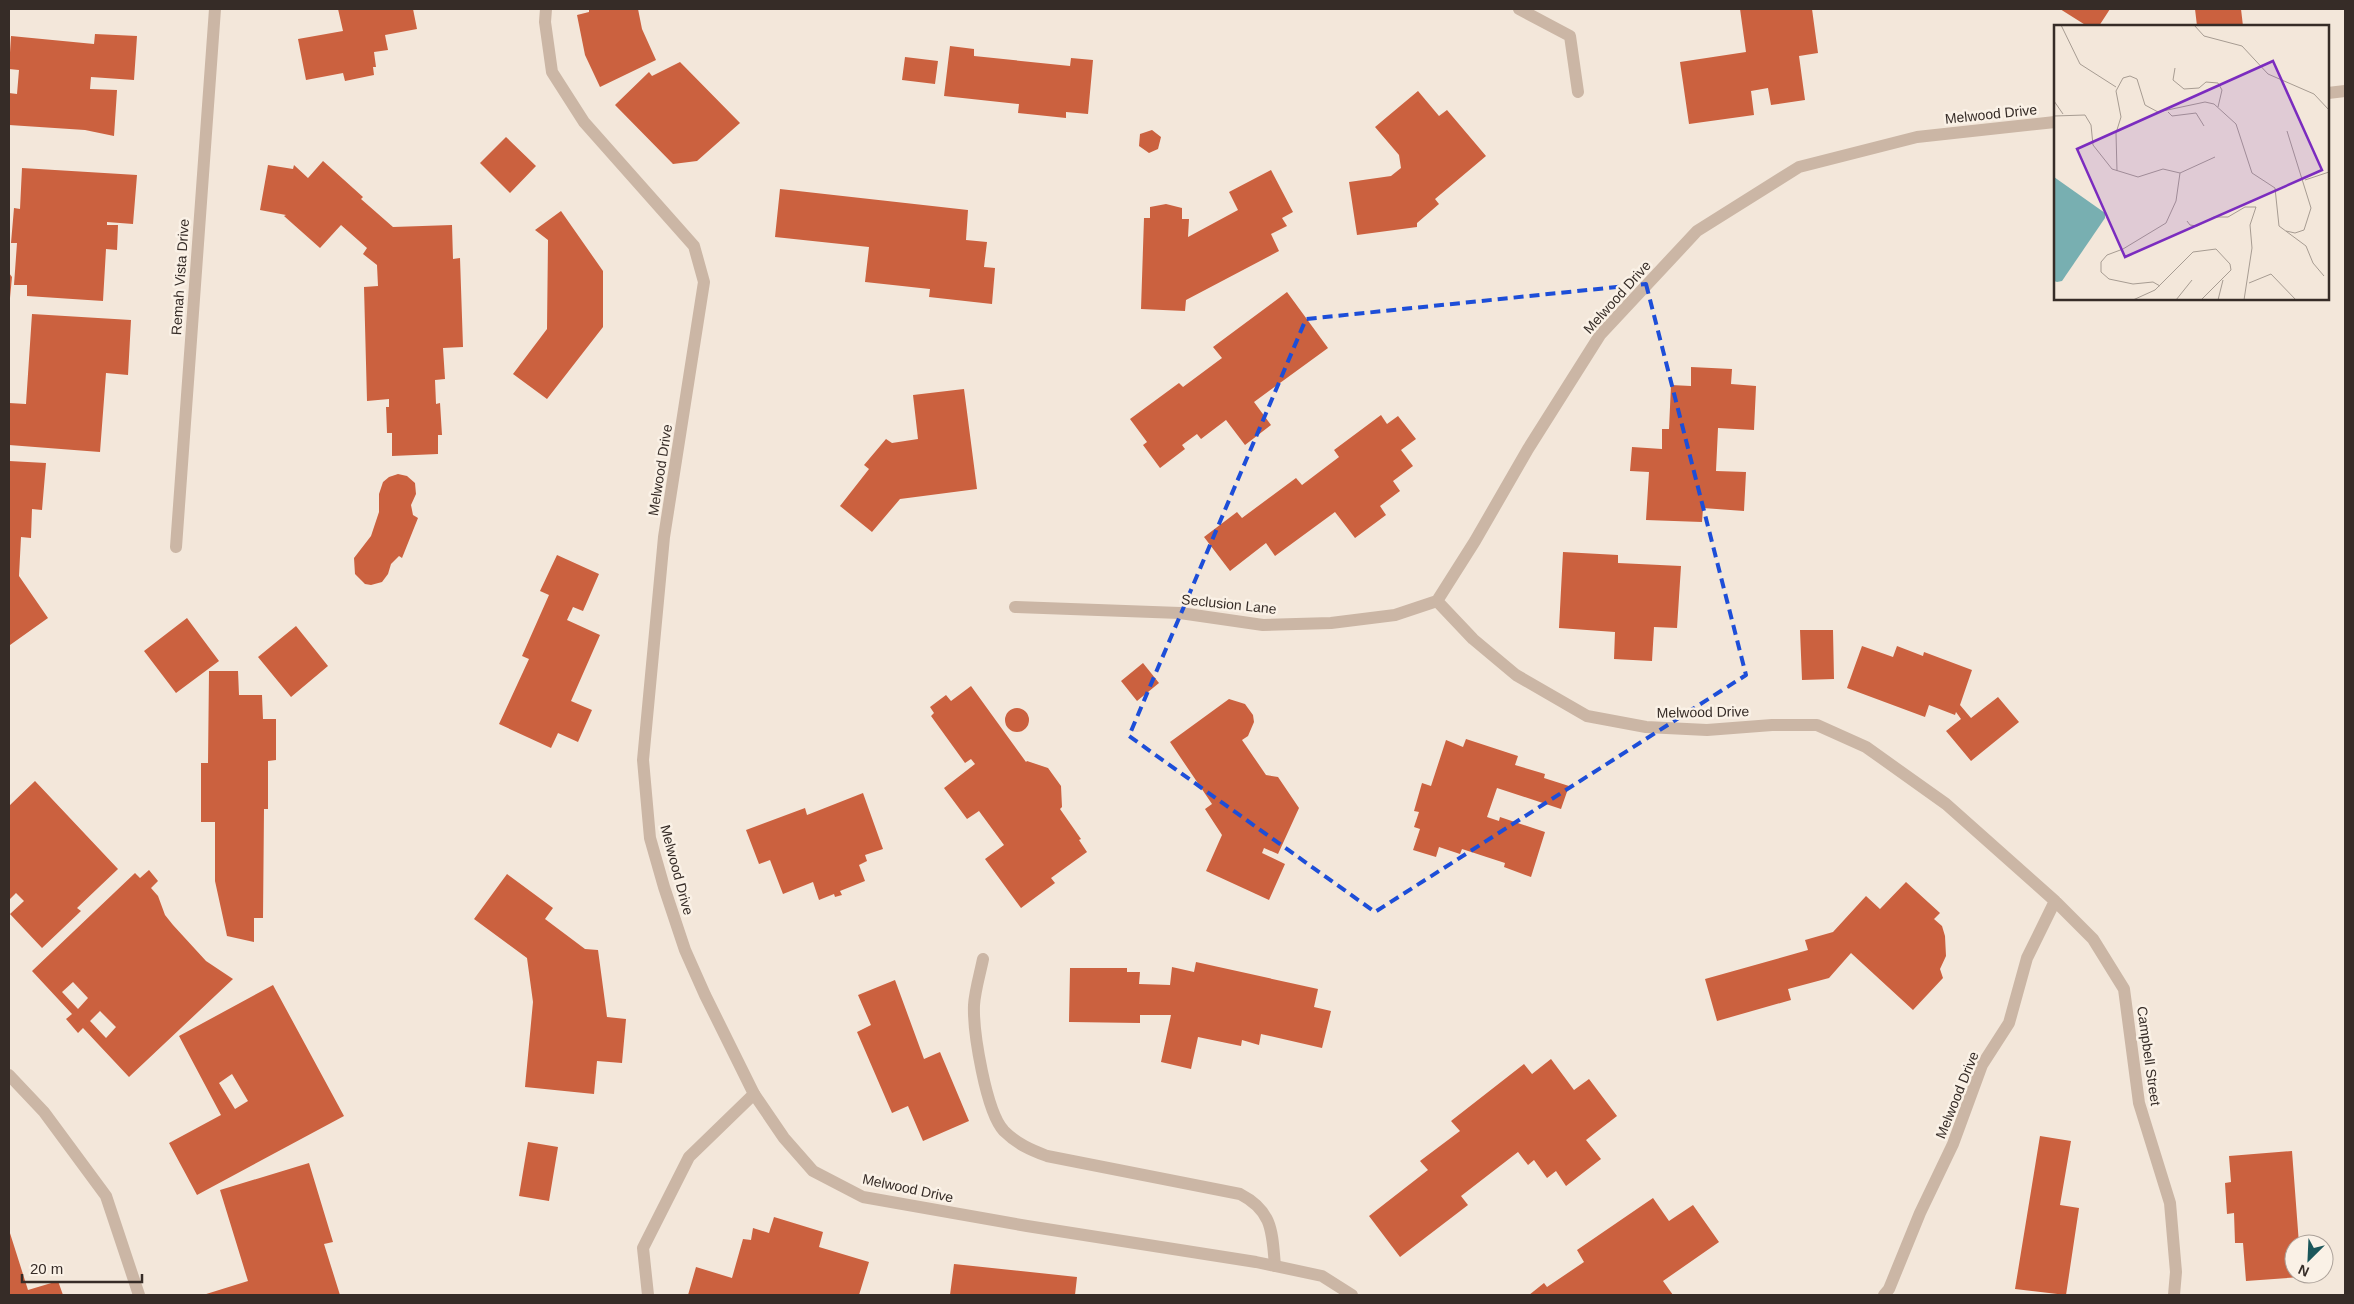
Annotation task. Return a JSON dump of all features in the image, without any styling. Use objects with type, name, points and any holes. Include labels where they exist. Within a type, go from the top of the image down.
[{"type":"street","name":"Remah Vista Drive","points":[[176,547],[215,9]]},
{"type":"street","name":"Melwood Drive","points":[[546,9],[552,72],[584,122],[694,246],[704,282],[664,537],[643,760],[650,838],[664,887],[685,950],[754,1094],[784,1138],[813,1171],[862,1196],[1275,1266],[1322,1276],[1352,1295]]},
{"type":"street","points":[[1519,9],[1570,36],[1578,92]]},
{"type":"street","points":[[2329,93],[2345,91]]},
{"type":"street","name":"Melwood Drive","points":[[1884,1295],[1889,1289],[1920,1213],[1953,1144],[1982,1066],[2009,1023],[2027,958],[2055,901],[1946,804],[1866,747],[1817,725],[1772,725],[1707,730],[1646,727],[1587,716],[1516,675],[1473,639],[1437,601],[1475,542],[1528,449],[1600,335],[1698,231],[1799,166],[1917,138],[2054,122]]},
{"type":"street","name":"Seclusion Lane","points":[[1015,607],[1180,613],[1273,625],[1331,623],[1395,616],[1437,601]]},
{"type":"street","name":"Campbell Street","points":[[2055,901],[2094,939],[2124,989],[2139,1103],[2170,1203],[2176,1272],[2174,1295]]},
{"type":"street","points":[[983,960],[974,1006],[978,1049],[991,1107],[1003,1130],[1024,1148],[1047,1156],[1240,1194],[1255,1202],[1266,1214],[1272,1231],[1275,1266]]},
{"type":"street","points":[[9,1075],[44,1112],[106,1196],[138,1295]]},
{"type":"street","points":[[648,1295],[643,1248],[688,1157],[754,1094]]},
{"type":"highlighted area","points":[[1646,284],[1746,675],[1375,912],[1129,736],[1306,319]]},
{"type":"building","points":[[338,9],[413,9],[417,29],[385,35],[388,50],[374,52],[376,67],[373,67],[374,75],[345,81],[343,73],[306,80],[298,39],[343,31]]},
{"type":"building","points":[[589,9],[638,9],[642,29],[656,60],[600,87],[585,55],[577,15],[589,12]]},
{"type":"building","points":[[1740,9],[1812,9],[1818,53],[1799,56],[1805,100],[1771,105],[1768,88],[1751,91],[1754,115],[1689,124],[1680,62],[1746,52]]},
{"type":"building","points":[[2060,9],[2110,9],[2100,25],[2085,25]]},
{"type":"building","points":[[2195,9],[2241,9],[2243,25],[2197,25]]},
{"type":"building","points":[[95,34],[137,36],[134,80],[91,77],[90,89],[117,90],[114,136],[85,130],[9,125],[9,93],[17,94],[19,70],[9,69],[11,36],[94,44]]},
{"type":"building","points":[[950,46],[974,49],[974,56],[1070,66],[1071,58],[1093,60],[1088,114],[1066,112],[1066,118],[1018,113],[1019,104],[944,96]]},
{"type":"building","points":[[905,57],[938,61],[935,84],[902,80]]},
{"type":"building","points":[[680,62],[740,123],[697,161],[673,164],[615,105],[649,72],[652,76]]},
{"type":"building","points":[[1418,91],[1439,116],[1447,110],[1486,156],[1435,199],[1439,204],[1417,223],[1417,227],[1357,235],[1349,182],[1391,176],[1401,168],[1399,155],[1375,127]]},
{"type":"building","points":[[1152,130],[1161,137],[1158,149],[1149,153],[1139,146],[1140,134]]},
{"type":"building","points":[[506,137],[536,166],[510,193],[480,163]]},
{"type":"building","points":[[323,161],[363,197],[361,199],[393,227],[452,225],[453,259],[460,258],[463,347],[443,348],[445,379],[435,380],[436,404],[440,403],[442,435],[438,435],[438,454],[392,456],[392,433],[387,433],[386,407],[389,407],[389,399],[367,401],[364,287],[378,286],[377,265],[363,254],[367,248],[341,225],[320,248],[284,216],[286,215],[260,210],[268,165],[293,169],[294,165],[308,178]]},
{"type":"building","points":[[22,168],[137,175],[133,224],[107,222],[107,225],[118,225],[117,250],[106,249],[103,301],[27,296],[27,285],[14,285],[17,243],[11,243],[14,208],[20,209]]},
{"type":"building","points":[[1271,170],[1293,212],[1282,218],[1287,226],[1271,234],[1279,251],[1186,300],[1185,311],[1141,309],[1144,218],[1150,218],[1150,207],[1166,204],[1182,208],[1182,219],[1189,219],[1188,237],[1238,210],[1229,192]]},
{"type":"building","points":[[780,189],[968,210],[966,240],[987,242],[984,267],[995,268],[992,304],[929,297],[930,289],[865,282],[869,247],[775,237]]},
{"type":"building","points":[[561,211],[603,271],[603,327],[547,399],[513,374],[547,329],[548,240],[535,230]]},
{"type":"building","points":[[9,273],[12,277],[10,298],[9,298]]},
{"type":"building","points":[[1287,292],[1328,348],[1254,402],[1271,425],[1245,445],[1226,420],[1201,439],[1197,434],[1182,445],[1185,449],[1160,468],[1143,445],[1147,442],[1130,419],[1179,383],[1183,387],[1222,358],[1213,347]]},
{"type":"building","points":[[32,314],[131,320],[128,375],[106,373],[100,452],[9,445],[9,403],[26,404]]},
{"type":"building","points":[[1691,367],[1732,369],[1731,384],[1756,386],[1754,430],[1718,428],[1716,471],[1746,472],[1744,511],[1703,508],[1702,522],[1646,520],[1649,472],[1630,471],[1632,447],[1662,449],[1662,429],[1669,429],[1671,385],[1691,386]]},
{"type":"building","points":[[964,389],[977,489],[900,499],[872,532],[840,506],[869,469],[864,465],[886,439],[892,443],[918,439],[913,395]]},
{"type":"building","points":[[1381,415],[1387,424],[1398,416],[1416,439],[1401,450],[1413,466],[1393,481],[1400,491],[1380,506],[1386,515],[1355,538],[1335,512],[1275,556],[1266,543],[1230,571],[1204,537],[1237,512],[1242,518],[1296,478],[1302,485],[1339,457],[1334,450]]},
{"type":"building","points":[[9,461],[46,463],[42,510],[32,509],[31,538],[21,537],[19,576],[48,618],[10,645]]},
{"type":"building","points":[[398,474],[407,476],[415,483],[416,494],[411,505],[413,515],[418,518],[402,558],[399,556],[391,564],[388,574],[382,582],[371,585],[365,584],[355,574],[354,558],[371,536],[379,512],[379,494],[383,482],[389,477]]},
{"type":"building","points":[[1563,552],[1618,555],[1618,563],[1681,566],[1677,628],[1654,627],[1652,661],[1614,659],[1615,632],[1559,628]]},
{"type":"building","points":[[557,555],[599,574],[583,611],[573,607],[567,620],[600,635],[571,701],[592,710],[578,742],[558,733],[551,748],[499,724],[529,659],[522,656],[549,595],[540,591]]},
{"type":"building","points":[[187,618],[219,661],[176,693],[144,651]]},
{"type":"building","points":[[296,626],[328,666],[291,697],[258,657]]},
{"type":"building","points":[[1800,630],[1833,630],[1834,679],[1802,680]]},
{"type":"building","points":[[1862,646],[1893,657],[1897,646],[1923,656],[1924,652],[1972,670],[1960,705],[1971,718],[1998,697],[2019,722],[1971,761],[1946,731],[1961,719],[1956,712],[1955,715],[1929,705],[1925,717],[1847,688]]},
{"type":"building","points":[[1143,663],[1159,683],[1137,701],[1121,681]]},
{"type":"building","points":[[209,671],[238,671],[239,695],[262,695],[263,719],[276,719],[276,760],[268,761],[268,809],[264,809],[263,918],[254,918],[254,942],[227,936],[215,881],[215,822],[201,822],[201,763],[208,763]]},
{"type":"building","points":[[971,686],[1026,762],[1048,768],[1061,786],[1062,807],[1060,809],[1081,839],[1079,840],[1087,852],[1051,878],[1055,883],[1021,908],[985,859],[1004,845],[979,811],[967,819],[944,788],[975,764],[971,759],[965,763],[931,716],[934,713],[930,707],[946,695],[951,701]]},
{"type":"building","points":[[1229,699],[1245,704],[1253,715],[1254,722],[1248,736],[1242,740],[1266,775],[1278,777],[1299,808],[1278,854],[1264,848],[1262,853],[1285,864],[1269,900],[1206,871],[1222,835],[1205,809],[1212,804],[1170,742]]},
{"type":"building","points":[[1017,708],[1025,712],[1029,720],[1025,728],[1017,732],[1009,728],[1005,720],[1009,712]]},
{"type":"building","points":[[1466,739],[1518,756],[1515,765],[1545,774],[1544,778],[1569,786],[1561,809],[1497,788],[1487,817],[1499,821],[1500,817],[1545,832],[1531,877],[1504,867],[1505,863],[1462,849],[1460,854],[1439,847],[1436,857],[1413,850],[1420,829],[1414,827],[1419,812],[1414,811],[1422,783],[1431,786],[1446,740],[1463,747]]},
{"type":"building","points":[[35,781],[118,869],[77,908],[81,911],[42,948],[10,914],[24,901],[16,893],[9,900],[9,806]]},
{"type":"building","points":[[863,793],[883,849],[865,855],[867,861],[859,865],[865,881],[840,891],[842,895],[835,897],[834,894],[819,900],[813,882],[783,894],[770,860],[759,864],[746,830],[805,808],[807,815]]},
{"type":"building","points":[[149,870],[158,881],[151,888],[158,896],[165,915],[206,961],[233,979],[129,1077],[83,1028],[78,1033],[66,1019],[72,1014],[32,971],[135,873],[140,878]],"holes":[[[73,982],[88,998],[78,1009],[62,992]],[[100,1011],[116,1027],[106,1038],[90,1021]]]},
{"type":"building","points":[[507,874],[553,908],[545,919],[585,949],[598,950],[607,1017],[626,1019],[622,1063],[597,1061],[594,1094],[525,1087],[533,1002],[527,958],[474,919]]},
{"type":"building","points":[[1906,882],[1940,913],[1934,919],[1942,926],[1945,936],[1946,956],[1940,969],[1943,978],[1913,1010],[1851,953],[1829,978],[1788,989],[1791,1000],[1717,1021],[1705,979],[1808,950],[1805,940],[1833,932],[1866,896],[1880,909]]},
{"type":"building","points":[[1196,962],[1318,989],[1314,1007],[1331,1011],[1322,1048],[1261,1034],[1259,1045],[1242,1040],[1241,1046],[1198,1037],[1191,1069],[1161,1062],[1171,1015],[1140,1015],[1140,1023],[1069,1022],[1070,968],[1127,968],[1127,972],[1140,972],[1139,984],[1170,985],[1172,967],[1194,972]]},
{"type":"building","points":[[895,980],[924,1059],[940,1052],[969,1121],[923,1141],[908,1106],[892,1113],[857,1032],[871,1025],[858,995]]},
{"type":"building","points":[[273,985],[344,1116],[197,1195],[169,1143],[221,1115],[179,1036]],"holes":[[[232,1074],[248,1101],[235,1109],[219,1083]]]},
{"type":"building","points":[[1551,1059],[1574,1090],[1589,1079],[1617,1116],[1586,1140],[1601,1159],[1566,1186],[1556,1171],[1547,1178],[1534,1160],[1528,1165],[1518,1152],[1461,1196],[1468,1205],[1400,1257],[1369,1216],[1428,1170],[1420,1161],[1460,1131],[1451,1121],[1524,1064],[1532,1074]]},
{"type":"building","points":[[2040,1136],[2071,1141],[2060,1205],[2079,1208],[2066,1295],[2015,1289]]},
{"type":"building","points":[[528,1142],[558,1147],[549,1201],[519,1196]]},
{"type":"building","points":[[2292,1151],[2298,1234],[2284,1234],[2284,1278],[2246,1281],[2243,1243],[2235,1243],[2234,1213],[2227,1214],[2225,1183],[2231,1182],[2229,1156]]},
{"type":"building","points":[[309,1163],[333,1242],[324,1244],[340,1295],[203,1295],[248,1281],[220,1190]]},
{"type":"building","points":[[1653,1198],[1669,1221],[1693,1205],[1719,1242],[1663,1281],[1673,1295],[1529,1295],[1544,1283],[1547,1287],[1584,1262],[1577,1250]]},
{"type":"building","points":[[774,1217],[823,1232],[819,1247],[869,1262],[859,1295],[688,1295],[696,1267],[732,1278],[743,1239],[751,1240],[753,1228],[769,1233]]},
{"type":"building","points":[[9,1230],[28,1290],[58,1281],[63,1295],[9,1295]]},
{"type":"building","points":[[954,1264],[1077,1277],[1075,1295],[950,1295]]}]
